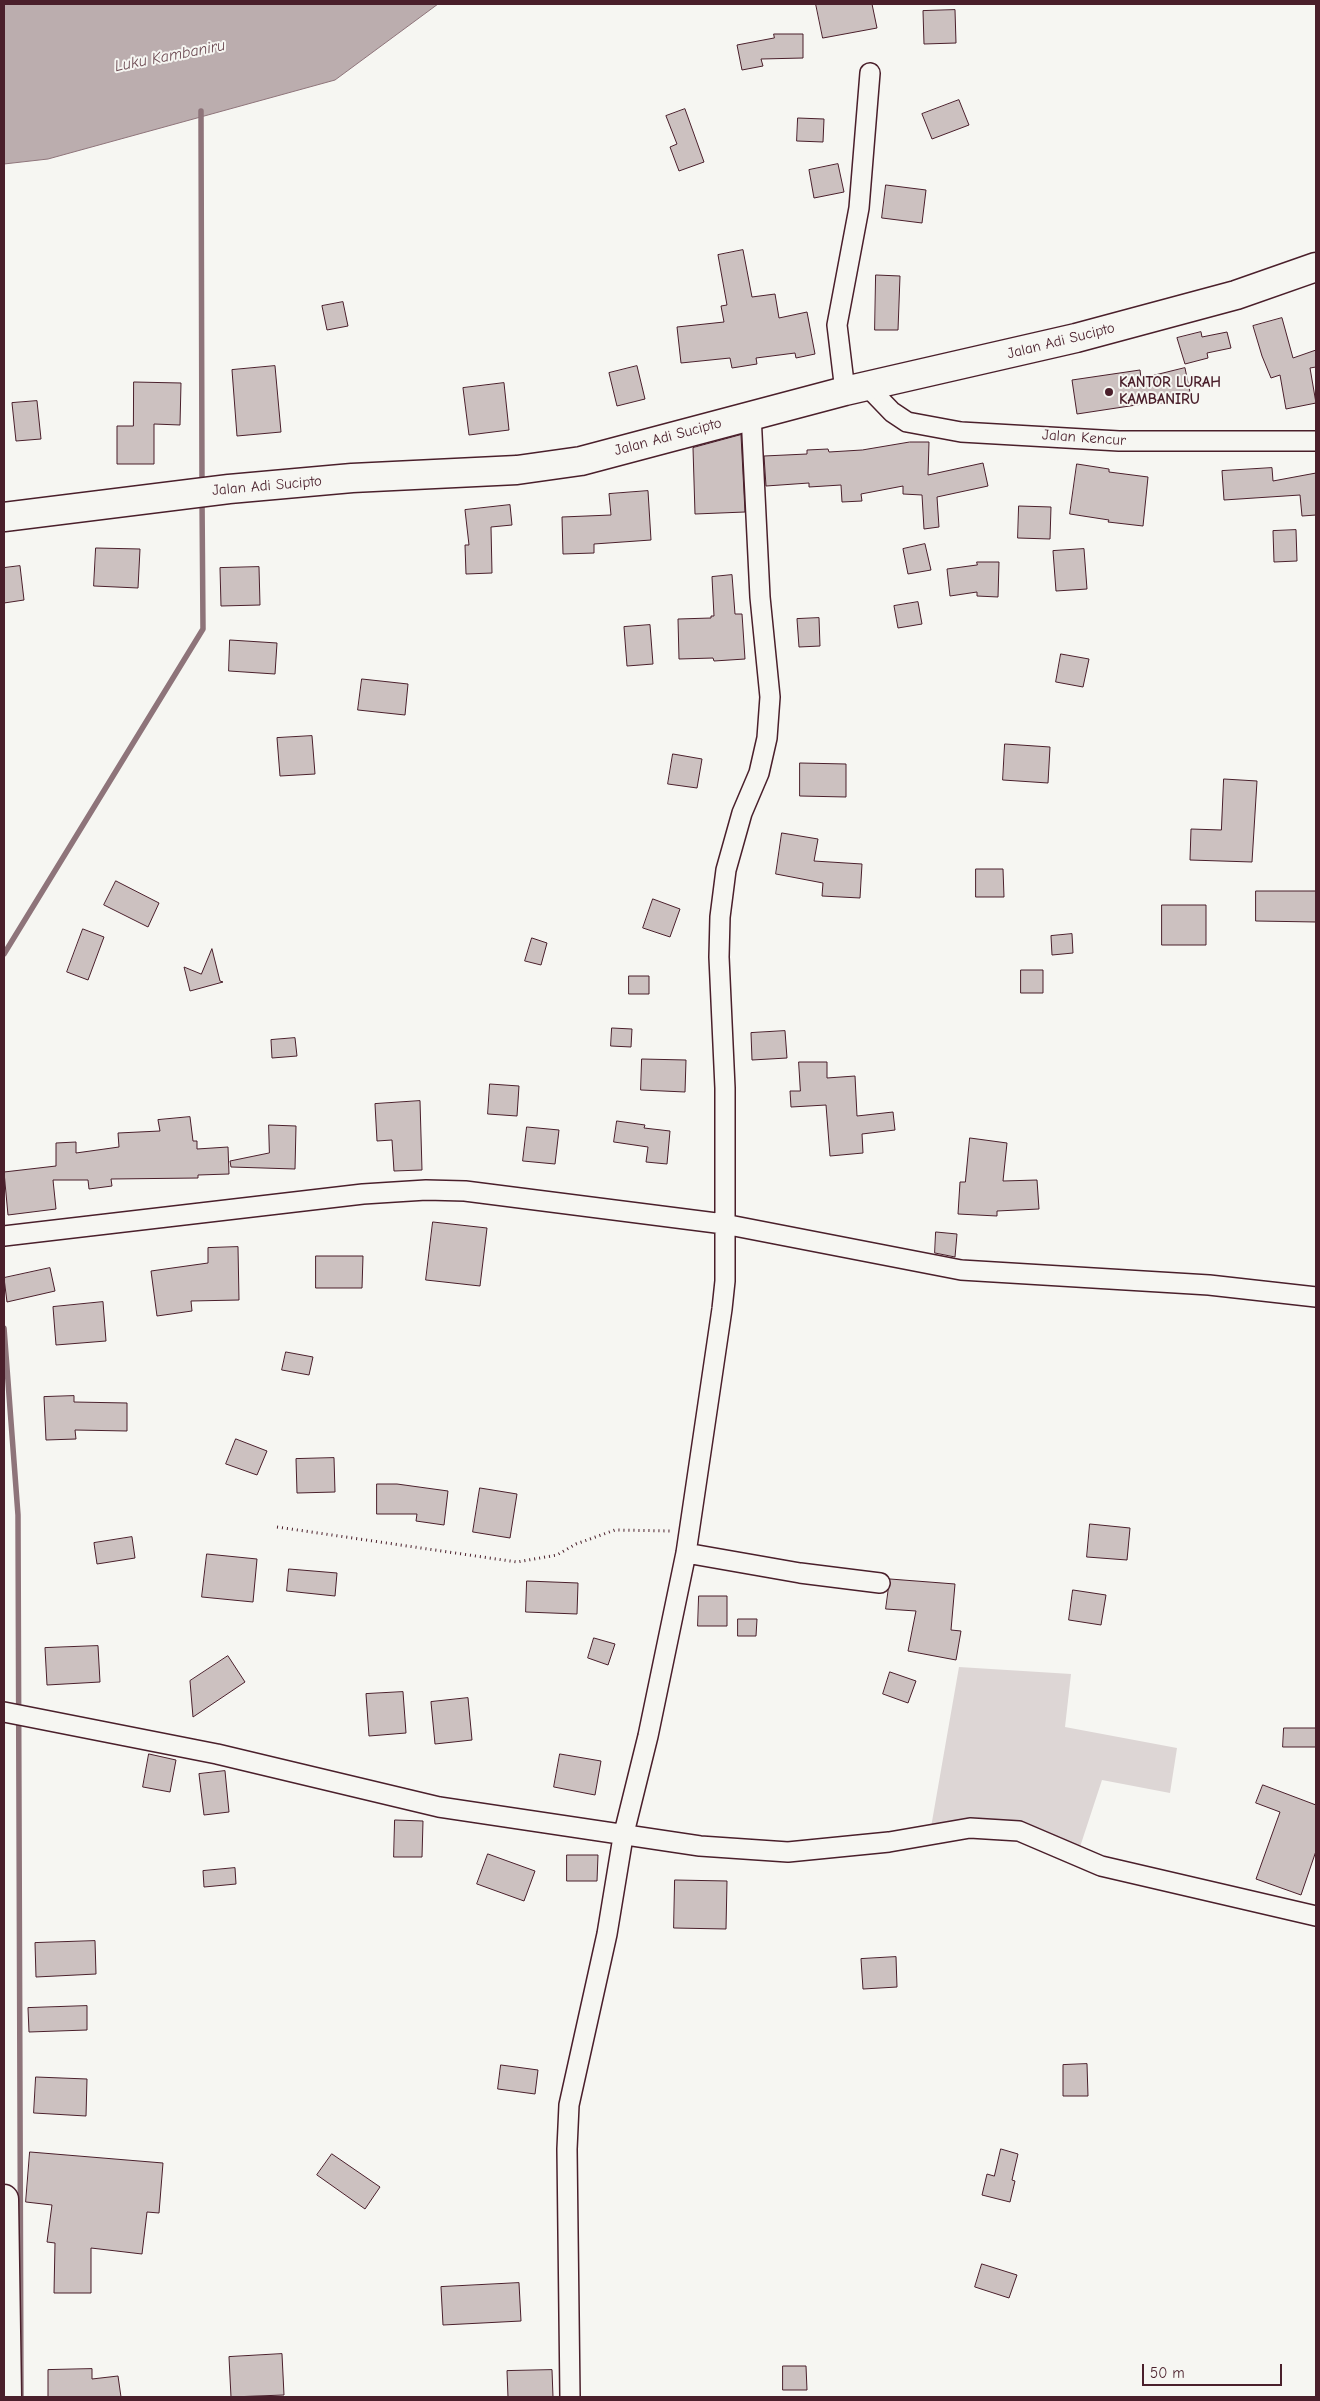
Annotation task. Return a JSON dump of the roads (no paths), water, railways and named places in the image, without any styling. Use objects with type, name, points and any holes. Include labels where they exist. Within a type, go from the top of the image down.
[{"type":"highway","name":"Jalan Adi Sucipto","points":[[4,517],[198,492],[352,478],[517,470],[581,461],[751,414],[856,388],[1086,336],[1236,295],[1316,267]]},
{"type":"highway","points":[[4,2199],[7,2397]]},
{"type":"street","points":[[856,388],[837,325],[859,208],[870,73]]},
{"type":"street","name":"Jalan Kencur","points":[[856,388],[907,422],[961,432],[1139,442],[1316,441]]},
{"type":"street","points":[[570,2397],[567,2150],[569,2105],[606,1934],[623,1836],[648,1736],[686,1553],[722,1309],[725,1088],[719,957],[720,917],[726,870],[742,813],[759,773],[767,738],[770,696],[760,597],[751,414]]},
{"type":"street","points":[[4,1236],[363,1194],[426,1190],[466,1191],[724,1224],[961,1270],[1209,1285],[1316,1297]]},
{"type":"street","points":[[686,1553],[880,1583]]},
{"type":"street","points":[[7,1712],[217,1754],[439,1808],[700,1846],[788,1852],[889,1842],[970,1828],[1001,1829],[1019,1832],[1101,1866],[1316,1916]]},
{"type":"water","name":"Luku Kambaniru","points":[[4,4],[438,4],[335,80],[48,159],[4,164]]},
{"type":"waterway","points":[[201,111],[202,484]]},
{"type":"waterway","points":[[4,954],[203,629],[202,498]]},
{"type":"waterway","points":[[4,1328],[18,1515],[21,2397]]},
{"type":"place","name":"KANTOR LURAH KAMBANIRU","points":[[1109,392]]}]
